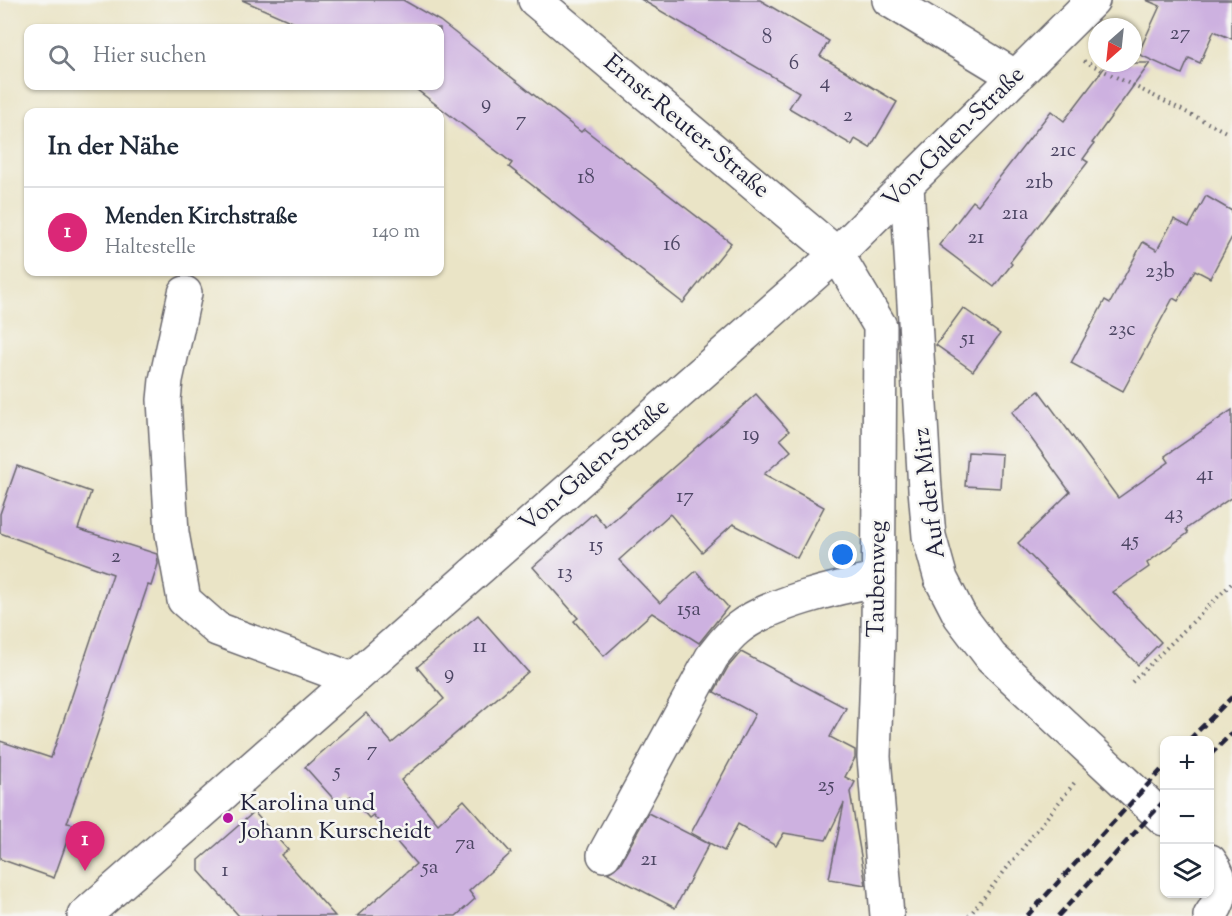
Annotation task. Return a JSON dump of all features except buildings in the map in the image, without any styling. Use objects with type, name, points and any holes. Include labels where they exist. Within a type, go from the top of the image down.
[{"type":"street","name":"Ernst-Reuter-Straße","points":[[537,0],[837,254]]},
{"type":"street","points":[[890,0],[1016,77]]},
{"type":"street","name":"Von-Galen-Straße","points":[[84,916],[837,254],[1093,0]]},
{"type":"street","name":"Auf der Mirz","points":[[908,186],[925,489],[929,536],[941,579],[960,616],[991,657],[1160,815]]},
{"type":"street","name":"Taubenweg","points":[[837,254],[880,326],[879,580],[874,757],[887,916]]},
{"type":"street","points":[[185,293],[171,350],[164,400],[172,533],[184,600],[217,629],[352,679]]},
{"type":"street","points":[[604,855],[712,657],[727,638],[739,627],[804,598],[831,588],[879,580]]},
{"type":"street","points":[[1210,916],[1218,906],[1222,892],[1220,875],[1214,867]]},
{"type":"path","points":[[1049,43],[1226,132]]},
{"type":"path","points":[[1132,682],[1232,583]]},
{"type":"path","points":[[969,916],[1054,809]]},
{"type":"railway","points":[[1193,736],[1232,697]]},
{"type":"railway","points":[[1214,751],[1232,733]]},
{"type":"railway","points":[[1027,916],[1160,771]]},
{"type":"railway","points":[[1058,916],[1160,805]]},
{"type":"place","name":"Karolina und Johann Kurscheidt","points":[[228,818]]},
{"type":"place","name":"Menden Kirchstraße","points":[[85,871]]}]
